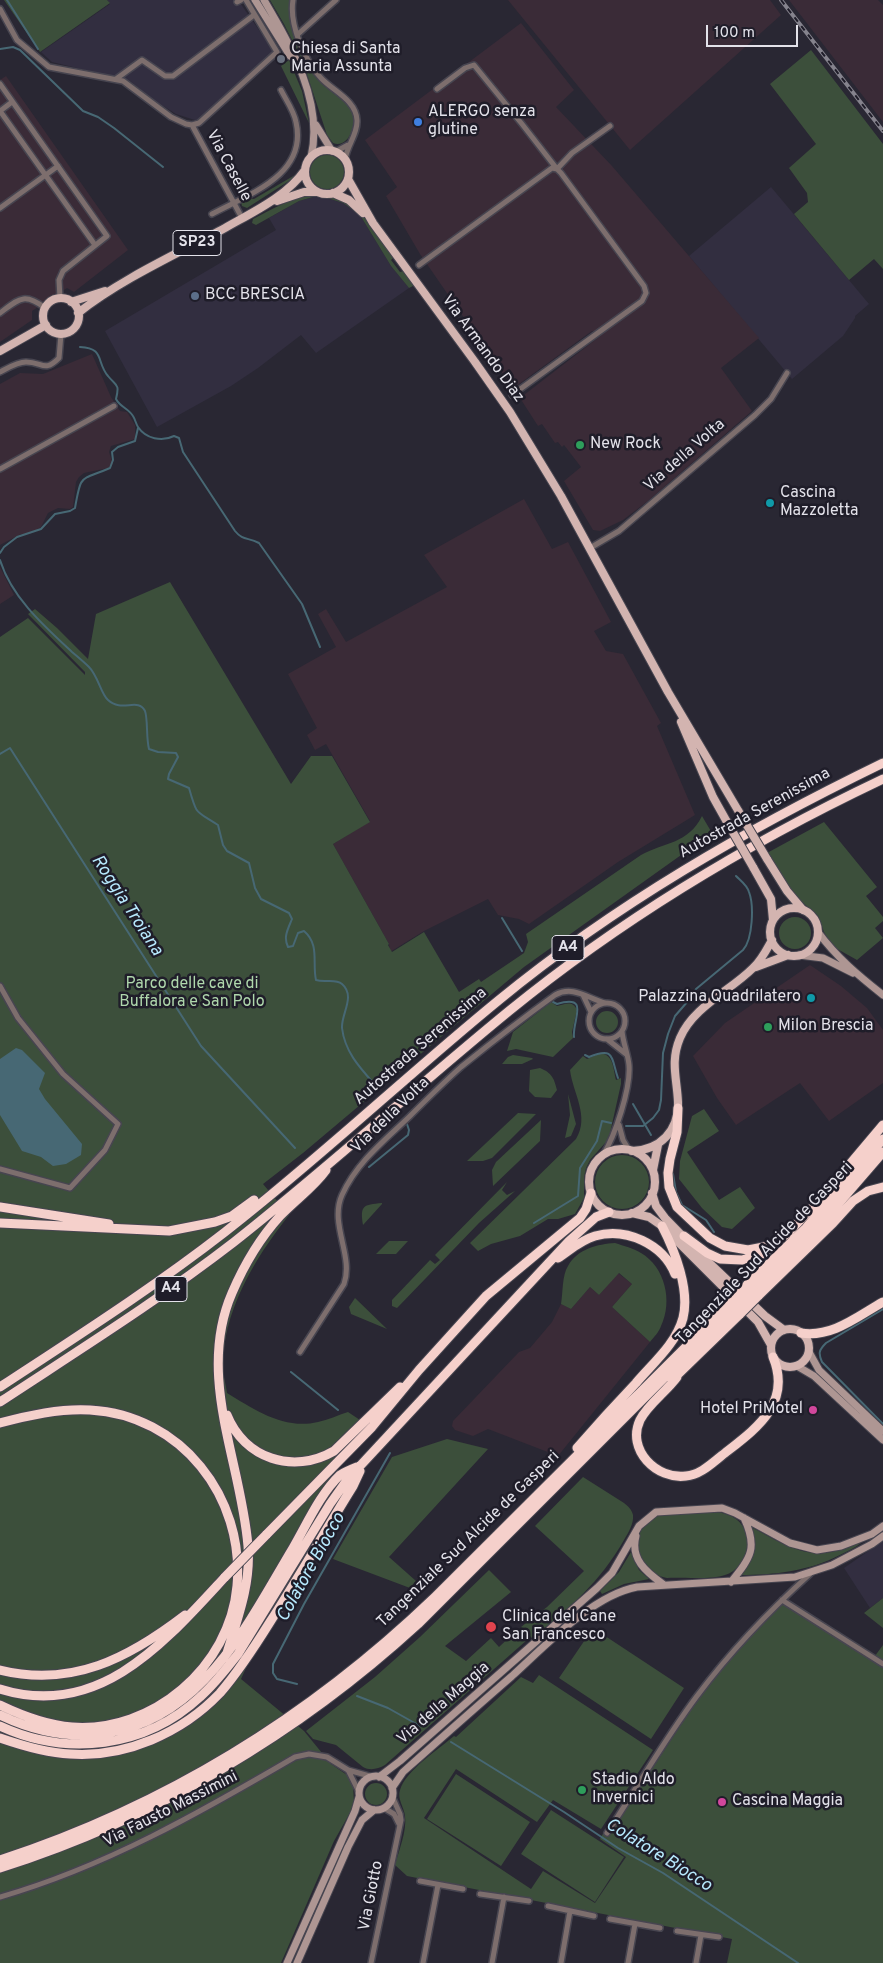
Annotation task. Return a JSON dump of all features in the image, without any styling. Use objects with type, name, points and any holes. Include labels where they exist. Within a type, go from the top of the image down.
[{"type":"highway","name":"Autostrada Serenissima","points":[[0,1387],[173,1270],[225,1232],[287,1182],[500,999],[583,936],[697,862],[821,793],[883,763]]},
{"type":"highway","name":"Autostrada Serenissima","points":[[0,1402],[182,1281],[233,1243],[332,1162],[510,1010],[593,947],[697,878],[828,805],[883,779]]},
{"type":"highway","points":[[678,1108],[677,1132],[668,1172],[669,1187],[678,1207],[710,1238],[725,1246],[748,1250],[774,1245]]},
{"type":"highway","points":[[684,1236],[706,1253],[727,1260],[742,1260],[756,1257],[774,1245],[824,1196],[883,1125]]},
{"type":"highway","name":"Tangenziale Sud Alcide de Gasperi","points":[[753,1291],[883,1139]]},
{"type":"highway","name":"Tangenziale Sud Alcide de Gasperi","points":[[0,1868],[79,1840],[167,1799],[260,1746],[362,1673],[399,1641],[551,1492],[576,1463],[826,1218],[883,1152]]},
{"type":"highway","points":[[826,1230],[830,1222],[883,1160]]},
{"type":"highway","points":[[227,1653],[246,1593],[248,1547],[240,1496],[220,1398],[217,1357],[220,1337],[231,1295],[238,1279],[266,1233],[281,1215],[318,1182],[332,1162]]},
{"type":"highway","points":[[0,1223],[169,1230],[215,1222],[232,1216],[265,1191],[287,1182]]},
{"type":"highway","points":[[773,1357],[778,1367],[778,1382],[774,1402],[770,1412],[754,1430],[701,1471],[686,1477],[675,1476],[657,1470],[644,1458],[638,1444],[638,1429],[644,1413],[670,1387],[676,1377],[734,1309],[826,1230],[853,1201],[868,1191],[883,1187]]},
{"type":"highway","points":[[0,1689],[28,1696],[59,1695],[90,1688],[108,1681],[162,1644],[372,1427],[419,1370],[486,1296],[580,1218],[586,1209],[591,1193]]},
{"type":"highway","points":[[0,1207],[102,1222],[121,1227]]},
{"type":"highway","points":[[0,1726],[50,1742],[90,1745],[119,1741],[145,1733],[178,1715],[211,1688],[238,1654],[330,1504],[347,1480],[584,1226],[596,1217],[609,1212]]},
{"type":"highway","points":[[576,1463],[577,1449],[666,1350],[683,1316],[685,1292],[669,1239],[662,1226]]},
{"type":"highway","points":[[546,1267],[572,1248],[595,1236],[621,1234],[650,1244],[669,1262],[679,1284],[680,1314],[672,1340]]},
{"type":"highway","points":[[801,1333],[813,1335],[832,1330],[883,1302]]},
{"type":"highway","points":[[220,1398],[234,1430],[248,1445],[267,1457],[279,1461],[301,1463],[324,1457],[334,1451],[384,1401],[419,1370]]},
{"type":"highway","points":[[568,1473],[576,1463],[676,1377]]},
{"type":"highway","points":[[0,1423],[43,1413],[74,1409],[121,1414],[158,1430],[191,1455],[206,1472],[224,1502],[234,1533],[238,1558],[237,1588],[234,1604],[229,1622],[216,1650],[186,1686],[154,1709],[114,1724],[72,1727],[38,1721],[0,1706]]},
{"type":"highway","points":[[0,1715],[17,1723],[52,1733],[89,1735],[117,1732],[159,1715],[182,1700],[204,1680],[227,1653],[250,1620],[322,1498],[341,1475],[364,1463]]},
{"type":"highway","points":[[0,1738],[22,1746],[54,1753],[101,1753],[131,1747],[150,1740],[169,1731],[195,1714],[218,1694],[251,1652],[353,1486],[364,1463]]},
{"type":"highway","name":"Tangenziale Sud Alcide de Gasperi","points":[[0,1860],[94,1825],[163,1793],[212,1766],[298,1712],[357,1667],[412,1619],[568,1473]]},
{"type":"highway","points":[[0,1670],[28,1675],[51,1676],[88,1669],[109,1662],[150,1641],[204,1600]]},
{"type":"main road","points":[[320,151],[333,151],[345,160],[348,168],[348,179],[334,193],[325,194],[317,192],[308,183],[305,170],[311,158],[320,151]]},
{"type":"main road","name":"SP23","points":[[268,204],[293,185],[305,170]]},
{"type":"main road","name":"Via Armando Diaz","points":[[348,179],[373,223],[492,385],[561,496],[590,548]]},
{"type":"main road","name":"SP23","points":[[61,334],[72,330],[76,325],[78,313],[125,282],[268,204],[298,193],[317,192]]},
{"type":"main road","name":"Via Armando Diaz","points":[[334,193],[349,200],[373,223]]},
{"type":"main road","name":"SP23","points":[[71,302],[88,298],[125,282]]},
{"type":"main road","points":[[61,334],[52,332],[46,326],[43,314],[49,303],[60,298],[71,302],[78,313]]},
{"type":"main road","points":[[0,351],[46,326]]},
{"type":"main road","points":[[590,548],[668,692],[766,859],[787,891],[803,910],[814,919],[818,932],[813,947],[799,955],[788,955],[755,967]]},
{"type":"main road","points":[[668,692],[713,797],[771,899],[774,920],[770,933],[772,940],[778,949],[788,955]]},
{"type":"main road","points":[[774,920],[786,909],[798,908],[803,910]]},
{"type":"main road","points":[[772,940],[755,967],[698,1013],[680,1037],[673,1069],[678,1108],[673,1124],[658,1145],[653,1172],[652,1193],[659,1211],[703,1257],[759,1310],[784,1330]]},
{"type":"main road","points":[[658,1145],[642,1151],[619,1149],[603,1155],[596,1162],[591,1172],[589,1182],[591,1193],[598,1204],[609,1212],[632,1213],[649,1217],[662,1226],[758,1322],[772,1345],[773,1357],[784,1366],[797,1366],[805,1360],[808,1352],[808,1341],[796,1330],[784,1330],[776,1336],[772,1345]]},
{"type":"main road","points":[[631,1150],[647,1161],[653,1172]]},
{"type":"main road","points":[[632,1213],[642,1207],[652,1193]]},
{"type":"street","points":[[0,8],[17,40],[49,67],[116,79],[123,82],[171,117],[192,125],[199,124],[277,52],[246,0]]},
{"type":"street","points":[[256,0],[300,73]]},
{"type":"street","points":[[264,0],[287,41],[300,73],[315,122],[333,151],[348,145]]},
{"type":"street","points":[[293,0],[292,14],[297,35],[319,76],[347,100],[357,116],[357,128],[348,145],[345,160]]},
{"type":"street","points":[[297,35],[336,0]]},
{"type":"street","points":[[116,79],[142,60],[165,76],[173,76],[254,15]]},
{"type":"street","points":[[266,34],[278,37]]},
{"type":"street","points":[[437,89],[465,68],[474,65],[561,173],[644,286],[646,296],[642,301],[512,395]]},
{"type":"street","points":[[0,84],[107,236],[63,271],[59,280],[60,298]]},
{"type":"street","points":[[212,214],[274,181],[284,171],[293,157],[298,135],[296,120],[281,90]]},
{"type":"street","points":[[12,102],[0,111],[95,245]]},
{"type":"street","points":[[311,158],[315,140],[315,122]]},
{"type":"street","name":"Via Caselle","points":[[192,125],[242,218]]},
{"type":"street","points":[[557,169],[572,153],[610,126]]},
{"type":"street","points":[[0,208],[58,166]]},
{"type":"street","points":[[419,265],[545,172],[552,168],[557,169]]},
{"type":"street","points":[[0,313],[22,298],[36,301],[45,308]]},
{"type":"street","points":[[0,372],[18,363],[28,362],[51,366],[59,358],[61,334]]},
{"type":"street","name":"Via della Volta","points":[[590,548],[619,531],[771,400],[787,373]]},
{"type":"street","points":[[0,469],[114,406]]},
{"type":"street","points":[[818,932],[830,947],[883,995]]},
{"type":"street","points":[[799,955],[814,956],[830,961],[862,978]]},
{"type":"street","points":[[0,986],[18,1018],[63,1074],[118,1124],[105,1150],[70,1188],[0,1169]]},
{"type":"street","name":"Via della Volta","points":[[300,1352],[344,1284],[347,1276],[340,1236],[339,1204],[342,1195],[361,1164],[460,1068],[508,1029],[559,992],[573,991],[605,1003]]},
{"type":"street","points":[[583,994],[591,1012]]},
{"type":"street","points":[[605,1003],[616,1005],[624,1013],[625,1025],[622,1031],[613,1038],[607,1039],[599,1037],[592,1031],[589,1022],[591,1012],[605,1003]]},
{"type":"street","points":[[603,1155],[612,1139],[618,1122],[629,1070],[622,1031]]},
{"type":"street","points":[[607,1039],[627,1055]]},
{"type":"street","points":[[618,1122],[623,1140],[631,1150]]},
{"type":"street","points":[[808,1352],[819,1370],[883,1431]]},
{"type":"street","points":[[797,1366],[814,1376],[883,1440]]},
{"type":"street","points":[[663,1584],[644,1570],[638,1561],[634,1544],[639,1526],[650,1515],[663,1511],[722,1508],[744,1517],[790,1543],[817,1550],[841,1546],[872,1534],[883,1526]]},
{"type":"street","points":[[731,1582],[748,1561],[752,1551],[752,1539],[744,1517]]},
{"type":"street","name":"Via della Maggia","points":[[376,1777],[400,1761],[597,1588],[612,1573],[639,1526]]},
{"type":"street","name":"Via della Maggia","points":[[392,1792],[403,1772],[551,1641],[593,1606],[614,1594],[630,1588],[663,1584],[785,1578],[813,1572],[848,1558],[883,1536]]},
{"type":"street","points":[[607,1833],[696,1697],[714,1673],[782,1600],[813,1572]]},
{"type":"street","points":[[785,1578],[790,1580],[793,1589]]},
{"type":"street","points":[[782,1600],[883,1664]]},
{"type":"street","name":"Via Fausto Massimini","points":[[0,1897],[38,1886],[123,1851],[210,1807],[295,1757],[309,1754],[326,1757],[348,1770],[376,1777]]},
{"type":"street","points":[[348,1770],[364,1806],[374,1810]]},
{"type":"street","points":[[288,1963],[356,1811],[363,1782],[376,1777],[389,1783],[392,1792],[391,1800],[384,1808],[374,1810],[362,1820],[348,1847],[297,1963]]},
{"type":"street","name":"Via Giotto","points":[[371,1963],[401,1820],[392,1792]]},
{"type":"street","name":"Via Giotto","points":[[384,1808],[394,1814],[398,1820],[397,1834]]},
{"type":"street","points":[[420,1881],[463,1890]]},
{"type":"street","points":[[423,1963],[438,1884]]},
{"type":"street","points":[[480,1894],[529,1901]]},
{"type":"street","points":[[492,1963],[504,1898]]},
{"type":"street","points":[[548,1906],[594,1916]]},
{"type":"street","points":[[561,1963],[570,1911]]},
{"type":"street","points":[[610,1919],[660,1928]]},
{"type":"street","points":[[628,1963],[636,1924]]},
{"type":"street","points":[[677,1931],[719,1938]]},
{"type":"street","points":[[696,1963],[701,1935]]},
{"type":"shaded area","points":[[107,0],[238,0],[275,53],[198,121],[176,114],[150,98],[130,81],[52,62],[41,52],[110,4]]},
{"type":"shaded area","points":[[508,0],[770,0],[781,15],[630,150]]},
{"type":"shaded area","points":[[789,0],[878,0],[883,5],[883,122]]},
{"type":"shaded area","points":[[521,23],[574,90],[556,107],[612,166],[759,338],[721,368],[752,411],[648,501],[623,520],[600,531],[593,530],[564,481],[581,467],[564,445],[562,447],[558,442],[555,443],[542,424],[538,426],[520,398],[604,333],[592,331],[515,387],[511,386],[420,254],[386,196],[397,187],[365,140]]},
{"type":"shaded area","points":[[6,76],[128,250],[74,292],[67,288],[32,311],[32,320],[0,342],[0,80]]},
{"type":"shaded area","points":[[771,187],[869,304],[855,316],[843,336],[792,379],[689,256]]},
{"type":"shaded area","points":[[313,197],[324,197],[343,203],[360,215],[391,266],[409,288],[316,353],[301,335],[231,386],[157,427],[105,331],[276,230],[269,218],[299,201]]},
{"type":"shaded area","points":[[92,354],[111,397],[120,411],[127,412],[135,425],[135,439],[111,446],[109,452],[113,464],[108,468],[84,473],[79,477],[76,482],[73,507],[70,509],[58,508],[48,513],[41,527],[30,534],[21,534],[0,545],[0,384],[20,373],[43,374]]},
{"type":"shaded area","points":[[524,499],[552,549],[568,542],[611,622],[594,631],[606,651],[623,654],[661,723],[657,726],[695,815],[618,862],[529,924],[519,919],[498,915],[488,899],[424,931],[390,952],[389,944],[333,844],[370,821],[326,744],[315,750],[307,735],[317,728],[288,674],[336,647],[318,614],[326,609],[346,642],[447,587],[424,555]]},
{"type":"shaded area","points":[[0,567],[14,595],[0,604]]},
{"type":"shaded area","points":[[810,965],[841,986],[867,1008],[883,1030],[883,1083],[829,1121],[800,1083],[736,1125],[717,1098],[693,1056],[725,1023]]},
{"type":"shaded area","points":[[618,1273],[632,1284],[612,1307],[650,1342],[558,1456],[488,1429],[473,1436],[455,1430],[452,1426],[453,1421],[519,1352],[530,1348],[552,1322],[561,1304],[571,1309],[590,1287],[599,1295]]},
{"type":"shaded area","points":[[883,1541],[883,1598],[870,1608],[844,1568]]},
{"type":"green space","points":[[4,0],[107,0],[110,3],[40,52]]},
{"type":"green space","points":[[270,0],[290,0],[294,32],[308,65],[320,82],[352,111],[354,116],[353,128],[348,139],[344,142],[339,144],[333,143],[327,135],[303,62]]},
{"type":"green space","points":[[811,50],[883,144],[883,269],[874,259],[849,280],[794,214],[808,202],[807,193],[789,168],[816,144],[770,84]]},
{"type":"green space","points":[[289,60],[302,91],[309,123],[281,66]]},
{"type":"green space","points":[[327,155],[334,156],[339,160],[343,165],[343,179],[339,184],[334,188],[327,189],[320,188],[315,184],[311,179],[310,172],[311,165],[315,160],[320,156]]},
{"type":"green space","points":[[295,175],[292,179],[247,208],[242,206],[241,202],[247,198],[254,199]]},
{"type":"green space","points":[[314,194],[344,200],[361,213],[376,230],[394,257],[391,260],[400,272],[404,271],[413,283],[413,286],[409,288],[391,266],[360,215],[343,203],[324,197],[313,197],[299,201],[256,225],[252,223],[253,219],[276,207]]},
{"type":"green space","name":"Parco delle cave di Buffalora e San Polo","points":[[170,582],[291,784],[311,756],[332,756],[370,822],[333,844],[392,952],[424,932],[459,992],[479,979],[481,982],[524,953],[528,942],[526,934],[641,855],[683,837],[690,832],[702,816],[712,833],[524,967],[303,1153],[263,1184],[289,1215],[264,1249],[234,1307],[224,1349],[223,1371],[227,1393],[259,1412],[282,1421],[305,1424],[322,1421],[348,1412],[360,1420],[365,1428],[348,1445],[241,1679],[304,1731],[331,1764],[347,1775],[353,1785],[354,1802],[351,1811],[334,1841],[281,1963],[0,1963],[0,637],[28,618],[85,675],[85,672],[28,614],[35,609],[88,659],[96,614]]},
{"type":"green space","points":[[824,822],[877,887],[866,896],[883,917],[883,921],[875,928],[883,938],[857,960],[832,946],[818,916],[794,895],[767,853]]},
{"type":"green space","points":[[795,917],[807,921],[811,933],[807,945],[795,949],[783,945],[779,933],[783,921]]},
{"type":"green space","points":[[551,1002],[557,1006],[571,1004],[577,1010],[572,1032],[573,1038],[553,1057],[516,1049],[507,1051],[513,1032]]},
{"type":"green space","points":[[607,1011],[615,1014],[618,1022],[615,1030],[607,1033],[599,1030],[596,1022],[599,1014]]},
{"type":"green space","points":[[601,1053],[611,1060],[616,1080],[621,1078],[621,1084],[610,1133],[606,1142],[590,1160],[586,1168],[584,1198],[575,1214],[558,1219],[548,1219],[520,1236],[491,1244],[478,1251],[470,1243],[576,1139],[580,1130],[581,1113],[570,1070],[583,1056],[587,1059]]},
{"type":"green space","points":[[513,1055],[533,1059],[522,1064],[502,1064],[508,1057]]},
{"type":"green space","points":[[540,1068],[550,1074],[555,1082],[557,1090],[551,1098],[535,1097],[529,1091],[530,1070]]},
{"type":"green space","points":[[568,1094],[576,1124],[571,1136],[565,1138],[570,1115]]},
{"type":"green space","points":[[704,1109],[719,1131],[687,1152],[719,1200],[740,1187],[755,1208],[732,1229],[722,1227],[702,1208],[679,1179],[680,1161],[692,1116]]},
{"type":"green space","points":[[518,1113],[536,1114],[492,1158],[483,1161],[467,1161]]},
{"type":"green space","points":[[541,1120],[540,1141],[493,1186],[492,1170],[496,1162]]},
{"type":"green space","points":[[617,1155],[627,1155],[637,1159],[645,1167],[649,1182],[645,1197],[637,1205],[627,1209],[617,1209],[607,1205],[599,1197],[595,1187],[595,1177],[599,1167],[607,1159]]},
{"type":"green space","points":[[507,1182],[502,1190],[507,1195],[515,1191],[479,1223],[397,1308],[392,1306],[392,1300],[430,1260],[435,1264],[440,1260],[435,1255]]},
{"type":"green space","points":[[382,1203],[363,1225],[362,1213],[364,1207]]},
{"type":"green space","points":[[389,1241],[408,1241],[396,1254],[376,1254]]},
{"type":"green space","points":[[615,1243],[641,1253],[656,1267],[661,1276],[666,1296],[665,1316],[659,1330],[650,1342],[612,1307],[632,1284],[619,1273],[599,1295],[590,1287],[571,1309],[561,1304],[565,1274],[572,1260],[588,1248]]},
{"type":"green space","points":[[355,1298],[387,1329],[351,1314],[349,1307]]},
{"type":"green space","points":[[447,1439],[488,1449],[389,1557],[416,1581],[410,1588],[333,1559],[392,1457]]},
{"type":"green space","points":[[583,1477],[624,1503],[632,1511],[632,1525],[615,1555],[594,1582],[558,1617],[532,1638],[521,1627],[547,1607],[584,1571],[535,1526]]},
{"type":"green space","points":[[717,1512],[727,1514],[736,1519],[746,1533],[747,1550],[744,1558],[733,1571],[719,1577],[667,1578],[656,1574],[642,1560],[638,1550],[641,1531],[656,1516],[661,1514]]},
{"type":"green space","points":[[751,1527],[790,1547],[810,1552],[831,1552],[861,1543],[816,1565],[779,1573],[740,1575],[749,1564],[753,1552],[754,1541]]},
{"type":"green space","points":[[631,1552],[639,1570],[649,1579],[624,1584],[602,1594],[600,1591],[619,1572]]},
{"type":"green space","points":[[489,1570],[511,1592],[445,1646],[466,1661],[491,1638],[499,1647],[517,1630],[527,1640],[385,1765],[368,1769],[336,1745],[313,1739],[306,1731],[375,1677],[420,1637]]},
{"type":"green space","points":[[883,1598],[883,1628],[864,1613]]},
{"type":"green space","points":[[785,1600],[872,1660],[883,1645],[883,1963],[727,1963],[732,1939],[407,1876],[395,1865],[404,1834],[405,1822],[399,1793],[408,1775],[454,1736],[456,1737],[521,1677],[533,1683],[539,1675],[653,1750],[601,1829],[553,1800],[537,1822],[456,1769],[424,1818],[531,1889],[543,1871],[595,1903],[626,1857],[600,1839],[605,1830],[610,1833],[703,1691],[729,1658]]},
{"type":"green space","points":[[593,1628],[684,1688],[651,1739],[559,1678]]},
{"type":"green space","points":[[456,1774],[530,1822],[501,1866],[427,1819]]},
{"type":"green space","points":[[372,1783],[380,1783],[387,1790],[387,1798],[380,1805],[372,1805],[365,1798],[365,1790]]},
{"type":"green space","points":[[551,1810],[624,1857],[595,1902],[521,1854]]},
{"type":"water","points":[[16,1048],[22,1050],[45,1073],[39,1089],[82,1144],[81,1155],[66,1164],[53,1166],[41,1157],[22,1151],[0,1115],[0,1059]]},
{"type":"waterway","points":[[7,0],[38,49]]},
{"type":"waterway","points":[[0,49],[13,47],[20,50],[83,111],[98,117],[114,128],[163,167]]},
{"type":"waterway","points":[[80,347],[88,348],[97,353],[104,371],[116,385],[118,390],[116,399],[131,413],[141,431],[150,437],[159,439],[174,436],[179,438],[183,452],[235,531],[243,538],[259,543],[302,604],[320,647]]},
{"type":"waterway","name":"Colatore Biocco","points":[[0,553],[4,547],[17,537],[41,529],[55,514],[75,508],[81,483],[87,477],[110,468],[113,460],[112,452],[118,447],[135,441],[138,428]]},
{"type":"waterway","name":"Colatore Biocco","points":[[0,560],[5,574],[21,599],[51,632],[89,667],[108,700],[113,704],[124,706],[138,705],[145,711],[149,749],[158,752],[176,753],[178,757],[168,779],[189,788],[198,811],[218,825],[223,845],[227,851],[249,863],[255,888],[261,899],[289,913],[292,919],[286,936],[288,947],[293,946],[298,933],[304,931],[309,936],[314,948],[316,980],[336,981],[346,989],[348,1000],[342,1023],[346,1045],[365,1074],[377,1087]]},
{"type":"waterway","name":"Roggia Troiana","points":[[0,754],[10,748],[201,1046],[295,1148]]},
{"type":"waterway","points":[[626,1126],[643,1126],[659,1110],[663,1053],[675,1016],[696,989],[743,950],[746,945],[752,922],[751,898],[747,887],[736,876]]},
{"type":"waterway","points":[[502,918],[522,951]]},
{"type":"waterway","points":[[553,1002],[557,1004],[574,1003],[577,1006],[574,1037]]},
{"type":"waterway","points":[[585,1055],[589,1057],[604,1053],[611,1056],[618,1078]]},
{"type":"waterway","points":[[633,1104],[651,1135]]},
{"type":"waterway","points":[[534,1223],[578,1196],[580,1168],[597,1141],[602,1121],[611,1123]]},
{"type":"waterway","name":"Colatore Biocco","points":[[369,1167],[408,1135],[407,1124]]},
{"type":"waterway","points":[[673,1174],[676,1192],[682,1205],[706,1220],[714,1232]]},
{"type":"waterway","points":[[883,1309],[826,1343],[820,1354],[822,1362],[883,1424]]},
{"type":"waterway","name":"Colatore Biocco","points":[[291,1372],[338,1410]]},
{"type":"waterway","name":"Colatore Biocco","points":[[297,1684],[277,1679],[273,1673],[273,1664],[304,1604],[390,1453]]},
{"type":"waterway","name":"Colatore Biocco","points":[[357,1696],[388,1708],[420,1726]]},
{"type":"waterway","name":"Colatore Biocco","points":[[451,1742],[618,1848],[663,1873],[798,1963]]},
{"type":"railway","points":[[781,0],[883,131]]},
{"type":"place","name":"Chiesa di Santa Maria Assunta","points":[[281,59]]},
{"type":"place","name":"ALERGO senza glutine","points":[[418,122]]},
{"type":"place","name":"BCC BRESCIA","points":[[195,296]]},
{"type":"place","name":"New Rock","points":[[580,445]]},
{"type":"place","name":"Cascina Mazzoletta","points":[[770,503]]},
{"type":"place","name":"Palazzina Quadrilatero","points":[[811,998]]},
{"type":"place","name":"Milon Brescia","points":[[768,1027]]},
{"type":"place","name":"Hotel PriMotel","points":[[813,1410]]},
{"type":"place","name":"Clinica del Cane San Francesco","points":[[491,1627]]},
{"type":"place","name":"Stadio Aldo Invernici","points":[[582,1790]]},
{"type":"place","name":"Cascina Maggia","points":[[722,1802]]}]
